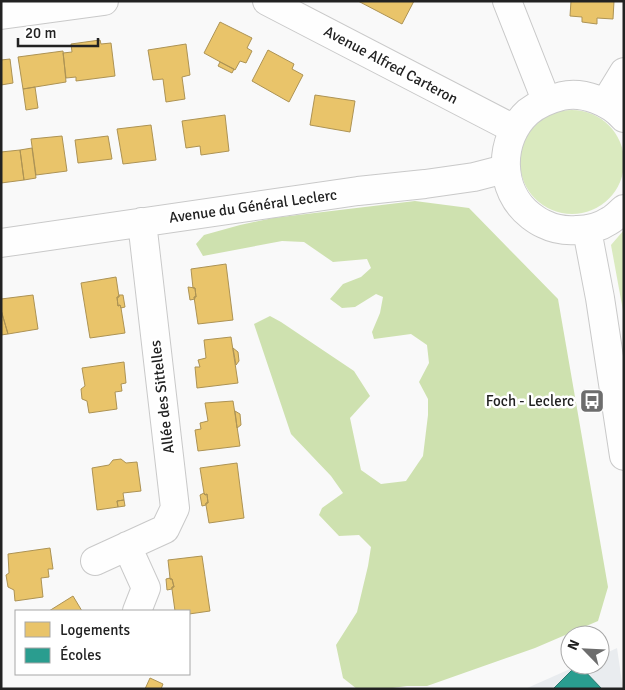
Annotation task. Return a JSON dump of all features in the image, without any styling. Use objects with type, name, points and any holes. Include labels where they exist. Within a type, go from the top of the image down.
[{"type":"street","points":[[1,15],[104,1]]},
{"type":"street","name":"Avenue Alfred Carteron","points":[[268,1],[514,129]]},
{"type":"street","points":[[508,1],[546,100]]},
{"type":"street","points":[[624,72],[614,110],[586,96],[566,95],[546,100],[528,112],[514,129],[506,148],[505,169],[511,191],[524,210],[542,224],[564,231],[587,230],[609,222],[624,208]]},
{"type":"street","name":"Avenue du Général Leclerc","points":[[1,243],[358,191],[474,177],[505,169]]},
{"type":"street","name":"Allée des Sittelles","points":[[94,561],[165,529],[175,508],[142,222]]},
{"type":"street","points":[[587,230],[600,298],[624,456]]},
{"type":"street","points":[[127,546],[146,588],[137,610]]},
{"type":"shaded area","points":[[617,648],[623,689],[525,689],[560,673],[560,675],[610,675],[610,651]]},
{"type":"green space","points":[[572,110],[592,114],[609,125],[620,142],[624,162],[620,182],[609,199],[592,210],[572,214],[552,210],[535,199],[524,182],[520,162],[524,142],[535,125],[552,114]]},
{"type":"green space","points":[[415,201],[469,208],[558,299],[608,587],[598,621],[589,625],[560,625],[560,637],[427,686],[357,689],[343,678],[336,645],[357,612],[371,547],[359,535],[339,536],[319,515],[322,508],[343,493],[331,476],[291,434],[254,324],[270,316],[354,371],[370,396],[350,418],[361,470],[381,484],[406,481],[423,456],[428,399],[419,382],[429,363],[427,345],[411,334],[374,339],[372,332],[380,313],[383,297],[376,294],[355,307],[342,308],[330,299],[343,284],[361,277],[371,268],[367,259],[333,262],[304,242],[282,241],[203,256],[196,244],[204,235],[273,218]]},
{"type":"green space","points":[[624,230],[624,316],[611,245]]},
{"type":"building: Logements","points":[[358,1],[414,1],[402,24]]},
{"type":"building: Logements","points":[[571,1],[614,1],[613,19],[597,18],[597,24],[582,22],[582,17],[570,16]]},
{"type":"building: Logements","points":[[220,22],[252,38],[247,48],[252,51],[246,63],[240,61],[235,70],[204,53]]},
{"type":"building: Logements","points":[[100,40],[101,44],[111,43],[115,76],[76,81],[76,77],[66,78],[63,53],[72,52],[71,44]]},
{"type":"building: Logements","points":[[186,44],[190,75],[182,77],[185,99],[166,102],[163,79],[153,80],[148,50]]},
{"type":"building: Logements","points":[[268,50],[294,64],[292,69],[303,75],[289,102],[252,81]]},
{"type":"building: Logements","points":[[63,51],[66,82],[23,89],[18,57]]},
{"type":"building: Logements","points":[[10,59],[13,83],[1,85],[1,60]]},
{"type":"building: Logements","points":[[220,62],[234,69],[232,73],[218,66]]},
{"type":"building: Logements","points":[[35,87],[38,108],[26,110],[23,89]]},
{"type":"building: Logements","points":[[315,95],[355,101],[350,132],[310,125]]},
{"type":"building: Logements","points":[[225,115],[229,151],[201,155],[200,146],[186,148],[182,121]]},
{"type":"building: Logements","points":[[151,125],[156,160],[123,164],[117,129]]},
{"type":"building: Logements","points":[[62,136],[67,171],[36,175],[31,139]]},
{"type":"building: Logements","points":[[108,136],[112,159],[78,163],[75,140]]},
{"type":"building: Logements","points":[[32,148],[36,178],[24,180],[20,150]]},
{"type":"building: Logements","points":[[20,150],[24,180],[1,183],[1,152]]},
{"type":"building: Logements","points":[[226,264],[233,320],[198,324],[194,297],[196,297],[195,288],[193,288],[191,269]]},
{"type":"building: Logements","points":[[116,277],[119,297],[117,297],[118,306],[120,305],[121,308],[125,333],[90,338],[81,283]]},
{"type":"building: Logements","points":[[188,287],[195,288],[195,299],[190,300]]},
{"type":"building: Logements","points":[[33,295],[38,329],[8,334],[1,310],[1,299]]},
{"type":"building: Logements","points":[[123,295],[125,307],[121,308],[120,305],[118,306],[117,297]]},
{"type":"building: Logements","points":[[1,310],[8,334],[1,335]]},
{"type":"building: Logements","points":[[231,337],[238,383],[197,388],[195,367],[200,367],[198,360],[206,358],[204,340]]},
{"type":"building: Logements","points":[[233,348],[238,352],[239,361],[236,365]]},
{"type":"building: Logements","points":[[124,362],[126,383],[121,384],[122,391],[115,392],[117,409],[89,413],[87,401],[82,399],[81,389],[85,386],[82,368]]},
{"type":"building: Logements","points":[[233,401],[240,446],[198,451],[195,430],[201,429],[200,423],[208,421],[205,403]]},
{"type":"building: Logements","points":[[235,411],[240,414],[241,425],[237,428]]},
{"type":"building: Logements","points":[[121,459],[126,463],[137,462],[141,491],[123,493],[124,500],[117,501],[118,507],[97,510],[92,468],[109,465],[113,460]]},
{"type":"building: Logements","points":[[237,463],[244,518],[209,523],[206,505],[208,503],[207,494],[205,495],[204,493],[200,468]]},
{"type":"building: Logements","points":[[204,493],[205,495],[207,494],[208,503],[202,506],[200,495]]},
{"type":"building: Logements","points":[[124,500],[125,506],[118,507],[117,501]]},
{"type":"building: Logements","points":[[50,548],[53,569],[48,569],[49,577],[41,578],[43,597],[15,601],[14,590],[8,587],[6,575],[9,573],[8,554]]},
{"type":"building: Logements","points":[[202,556],[210,611],[190,614],[190,610],[175,610],[172,589],[174,587],[172,579],[170,579],[168,560]]},
{"type":"building: Logements","points":[[170,578],[174,587],[167,590],[166,579]]},
{"type":"building: Logements","points":[[73,596],[81,610],[51,610]]},
{"type":"building: Logements","points":[[150,678],[163,684],[161,689],[145,689]]},
{"type":"building: Écoles","points":[[567,675],[589,675],[602,689],[553,689]]},
{"type":"place","name":"Foch - Leclerc","points":[[592,401]]}]
